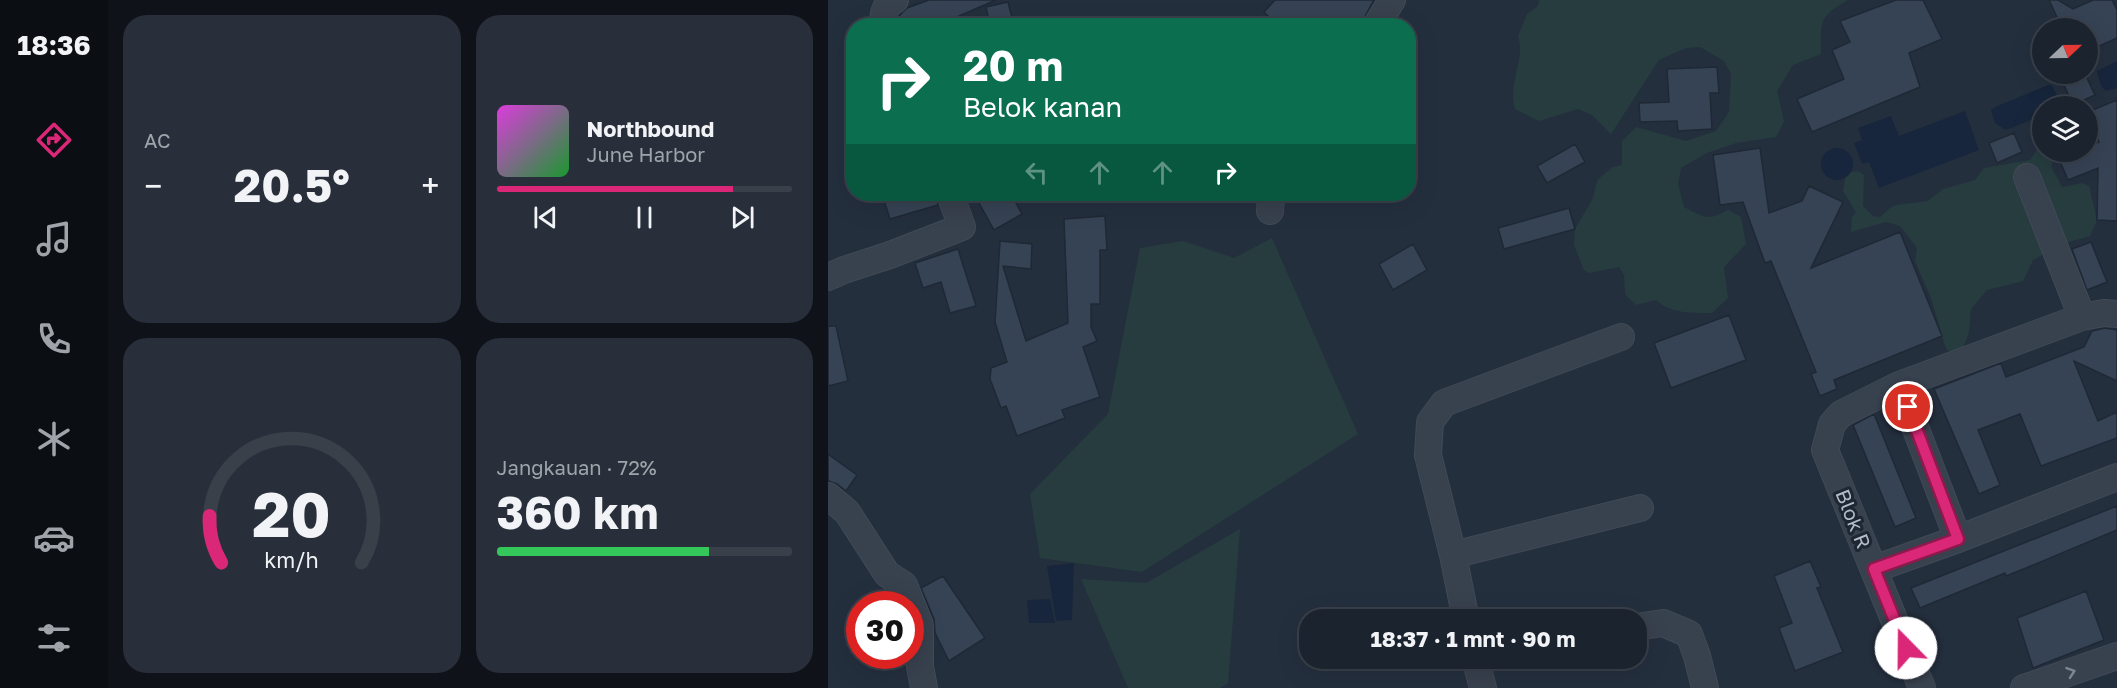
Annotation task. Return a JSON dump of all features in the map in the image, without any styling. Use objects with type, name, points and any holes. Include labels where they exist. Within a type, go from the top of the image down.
[{"type":"street","points":[[1381,18],[1392,0]]},
{"type":"street","points":[[2027,177],[2082,316]]},
{"type":"street","points":[[828,278],[844,270],[944,236],[962,227],[953,201]]},
{"type":"street","points":[[1958,539],[1899,385],[2082,316],[2117,314]]},
{"type":"street","points":[[1465,609],[1454,555],[1428,455],[1430,422],[1444,403],[1621,337]]},
{"type":"street","name":"Blok R","points":[[1899,385],[1841,414],[1832,424],[1825,450],[1922,688]]},
{"type":"street","points":[[1874,569],[2117,477]]},
{"type":"street","points":[[828,496],[847,512],[887,574],[904,585],[920,625],[920,666],[924,688]]},
{"type":"street","points":[[1454,555],[1640,508]]},
{"type":"street","points":[[1647,625],[1663,623],[1689,634],[1705,688]]},
{"type":"street","points":[[2024,688],[2117,656]]},
{"type":"street","points":[[1478,669],[1483,688]]},
{"type":"green space","points":[[1539,0],[1848,0],[1831,11],[1823,21],[1821,54],[1793,65],[1777,91],[1784,121],[1776,137],[1736,143],[1707,153],[1681,168],[1678,184],[1684,207],[1706,217],[1716,216],[1728,210],[1741,217],[1746,244],[1724,267],[1728,298],[1712,313],[1675,310],[1656,300],[1636,305],[1625,294],[1624,275],[1619,267],[1589,273],[1584,270],[1574,245],[1575,229],[1592,200],[1598,179],[1613,167],[1622,165],[1622,141],[1636,127],[1686,141],[1716,131],[1729,112],[1731,74],[1724,61],[1700,47],[1686,48],[1659,60],[1611,134],[1592,115],[1578,109],[1539,121],[1515,109],[1513,90],[1520,55],[1518,36],[1527,14],[1538,6]]},
{"type":"green space","points":[[2032,157],[2032,162],[2053,162],[2051,166],[2062,187],[2082,183],[2089,186],[2097,220],[2090,236],[2062,244],[2033,260],[2023,281],[1987,290],[1971,309],[1969,332],[1961,354],[1948,351],[1931,298],[1915,261],[1917,248],[1900,226],[1886,222],[1851,232],[1852,217],[1856,212],[1843,191],[1846,173],[1858,171],[1864,175],[1863,206],[1873,216],[1880,217],[1896,205],[1928,201],[1943,189],[1975,180],[1984,168],[2030,160]]},
{"type":"green space","points":[[1272,238],[1358,434],[1142,572],[1040,558],[1030,494],[1108,414],[1140,248],[1183,241],[1234,258]]},
{"type":"green space","points":[[1240,529],[1228,683],[1220,688],[1128,688],[1081,579],[1146,583]]},
{"type":"water","points":[[2117,61],[2117,88],[2106,91],[2101,86],[2098,70]]},
{"type":"water","points":[[2048,85],[2052,86],[2057,96],[2032,96],[2032,119],[2006,130],[1995,123],[1991,110]]},
{"type":"water","points":[[1965,111],[1979,150],[1879,188],[1869,162],[1862,164],[1854,143],[1862,140],[1858,128],[1891,116],[1899,136]]},
{"type":"water","points":[[1837,148],[1848,153],[1853,164],[1848,175],[1837,180],[1826,175],[1821,164],[1826,153]]},
{"type":"water","points":[[1074,563],[1072,620],[1056,621],[1047,566]]},
{"type":"water","points":[[1050,599],[1055,623],[1029,623],[1027,600]]},
{"type":"building","points":[[929,0],[996,0],[954,18],[899,18],[907,8]]},
{"type":"building","points":[[1275,0],[1374,0],[1364,18],[1270,18],[1264,12]]},
{"type":"building","points":[[1896,0],[1923,0],[1942,39],[1909,53],[1920,87],[1812,132],[1797,99],[1844,79],[1832,50],[1850,42],[1840,21]]},
{"type":"building","points":[[2049,0],[2058,0],[2073,9],[2093,0],[2112,0],[2117,10],[2117,38],[2098,47],[2098,18],[2057,18]]},
{"type":"building","points":[[1008,2],[1012,18],[988,18],[986,7]]},
{"type":"building","points":[[1717,67],[1719,93],[1710,93],[1712,129],[1678,131],[1677,121],[1640,122],[1639,103],[1669,102],[1667,69]]},
{"type":"building","points":[[2064,84],[2090,84],[2095,95],[2093,96],[2069,96]]},
{"type":"building","points":[[2117,100],[2117,221],[2097,220],[2098,168],[2068,180],[2060,162],[2098,162],[2098,108]]},
{"type":"building","points":[[2014,133],[2022,152],[1997,163],[1989,143]]},
{"type":"building","points":[[1575,144],[1585,162],[1547,183],[1537,166]]},
{"type":"building","points":[[1760,148],[1769,213],[1802,201],[1809,186],[1843,202],[1811,268],[1900,232],[1942,336],[1834,380],[1837,389],[1820,396],[1811,374],[1816,372],[1771,261],[1765,263],[1743,202],[1720,205],[1713,155]]},
{"type":"building","points":[[884,201],[937,201],[938,205],[890,219]]},
{"type":"building","points":[[978,201],[1015,201],[1022,214],[994,230]]},
{"type":"building","points":[[1569,208],[1575,229],[1504,249],[1498,228]]},
{"type":"building","points":[[1105,216],[1107,250],[1100,250],[1100,304],[1091,304],[1091,327],[1097,341],[1083,347],[1100,397],[1062,410],[1065,418],[1017,436],[1006,406],[1001,408],[990,379],[991,368],[1007,362],[995,322],[1000,241],[1032,244],[1031,269],[1003,266],[1026,341],[1068,323],[1064,219]]},
{"type":"building","points":[[2091,242],[2107,282],[2087,290],[2072,249]]},
{"type":"building","points":[[1413,244],[1427,270],[1393,290],[1379,264]]},
{"type":"building","points":[[958,249],[976,306],[950,313],[941,282],[923,288],[915,263]]},
{"type":"building","points":[[1729,315],[1746,360],[1671,388],[1654,343]]},
{"type":"building","points":[[828,326],[836,326],[848,381],[828,386]]},
{"type":"building","points":[[2105,328],[2117,330],[2117,381],[2074,361],[2098,421],[2117,412],[2117,438],[2041,466],[2020,414],[1978,430],[2000,485],[1979,494],[1934,389],[2001,363],[2006,377],[2084,347],[2092,331]]},
{"type":"building","points":[[1874,414],[1916,518],[1895,527],[1853,425]]},
{"type":"building","points":[[828,454],[857,475],[846,491],[828,481]]},
{"type":"building","points":[[2117,506],[2117,530],[2006,576],[2005,573],[1920,608],[1911,588]]},
{"type":"building","points":[[1810,561],[1821,587],[1817,588],[1843,652],[1795,671],[1779,628],[1792,623],[1774,576]]},
{"type":"building","points":[[943,576],[985,638],[949,661],[935,633],[934,619],[921,588]]},
{"type":"building","points":[[2086,591],[2104,640],[2033,668],[2017,618]]},
{"type":"route","points":[[1906,648],[1874,569],[1958,539],[1908,407]]}]
